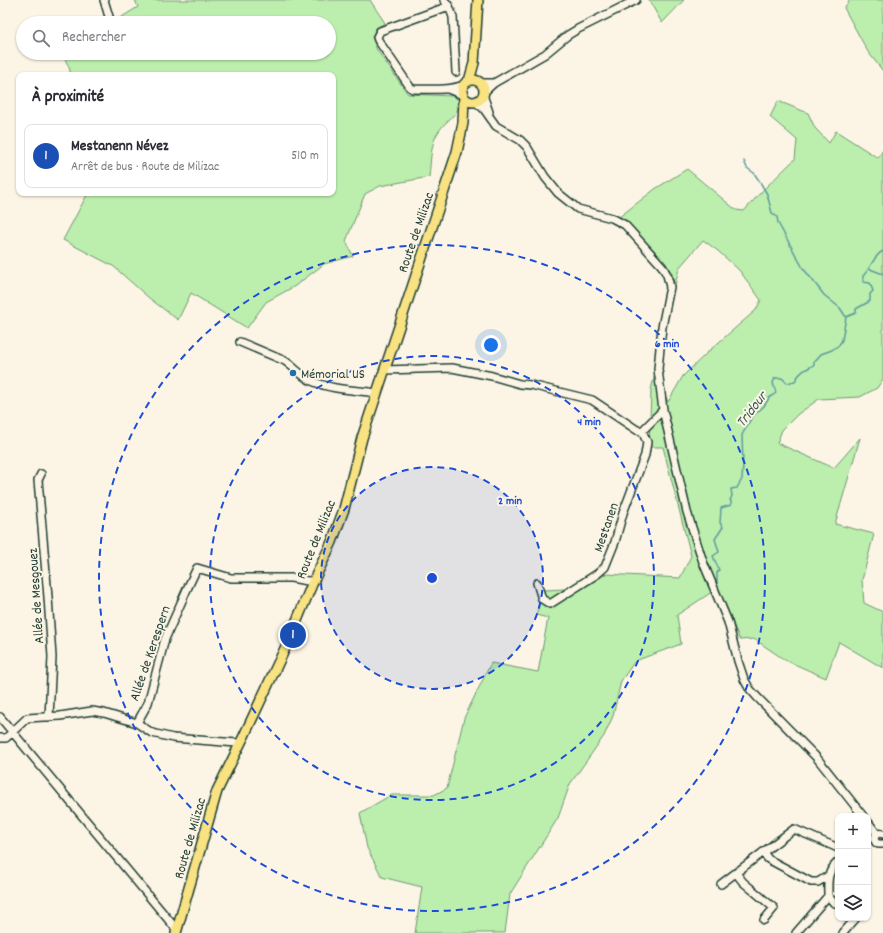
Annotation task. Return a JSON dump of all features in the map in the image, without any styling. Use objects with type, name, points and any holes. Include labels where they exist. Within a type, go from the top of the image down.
[{"type":"main road","points":[[473,82],[478,0]]},
{"type":"main road","points":[[473,82],[484,88],[484,94],[475,102],[469,102],[464,97],[462,90],[473,82]]},
{"type":"main road","name":"Route de Milizac","points":[[176,932],[217,791],[288,642],[313,582],[332,542],[344,509],[362,438],[376,393],[457,152],[463,123],[464,97]]},
{"type":"main road","name":"Route de Milizac","points":[[463,123],[469,109],[475,102]]},
{"type":"street","points":[[104,0],[109,16]]},
{"type":"street","points":[[444,0],[449,6],[453,17],[456,72]]},
{"type":"street","points":[[492,120],[484,94],[494,83],[546,54],[568,35],[578,29],[636,0]]},
{"type":"street","points":[[449,6],[380,31],[377,36],[378,40],[410,87],[413,89],[448,89],[473,82],[494,83]]},
{"type":"street","points":[[448,89],[464,97]]},
{"type":"street","points":[[475,102],[484,108],[496,126],[520,140],[527,147],[545,177],[558,193],[578,209],[612,218],[625,225],[662,266],[667,275],[670,287],[662,327],[658,369],[663,410],[687,512],[703,562],[728,622],[744,679],[749,688],[757,697],[817,758],[861,813]]},
{"type":"street","points":[[240,342],[284,361],[291,365],[297,372],[312,381],[376,393]]},
{"type":"street","points":[[384,370],[452,368],[492,376],[520,384],[592,400],[637,430],[642,431],[663,410]]},
{"type":"street","name":"Mestanen","points":[[537,583],[542,599],[550,604],[597,574],[605,566],[615,542],[623,513],[645,455],[647,442],[642,431]]},
{"type":"street","name":"Allée de Mesgouez","points":[[41,474],[38,480],[52,657],[49,717]]},
{"type":"street","name":"Allée de Kerespern","points":[[136,723],[148,703],[165,639],[197,568],[231,578],[291,578],[313,582]]},
{"type":"street","points":[[0,738],[6,738],[26,718],[49,717],[92,711],[104,713],[136,723],[152,733],[173,738],[237,743],[240,745]]},
{"type":"street","points":[[0,717],[176,932]]},
{"type":"street","points":[[871,828],[878,844],[883,844]]},
{"type":"street","points":[[721,884],[794,829],[835,847]]},
{"type":"street","points":[[763,852],[768,859],[812,882],[818,882],[828,876]]},
{"type":"street","points":[[835,865],[828,876],[828,896],[835,903]]},
{"type":"street","points":[[736,873],[743,882],[774,908],[764,920]]},
{"type":"street","points":[[796,933],[828,896]]},
{"type":"street","points":[[843,933],[853,921]]},
{"type":"green space","points":[[135,0],[370,0],[385,23],[376,28],[372,37],[377,50],[408,94],[453,96],[460,101],[457,110],[436,136],[431,153],[429,177],[380,186],[365,194],[346,241],[353,256],[324,264],[295,286],[266,302],[247,328],[191,293],[178,320],[149,298],[113,266],[63,240],[86,196],[336,196],[336,72],[70,72],[66,60],[336,60],[336,16],[123,16],[138,7]]},
{"type":"green space","points":[[649,0],[684,0],[662,23]]},
{"type":"green space","points":[[850,0],[883,0],[883,71],[868,52],[844,8]]},
{"type":"green space","points":[[778,101],[808,113],[815,128],[829,143],[836,131],[878,158],[883,150],[883,379],[877,388],[860,397],[819,399],[798,414],[782,430],[777,443],[834,468],[860,438],[835,524],[874,534],[862,580],[864,603],[883,612],[883,668],[839,642],[826,678],[785,660],[754,639],[740,640],[718,588],[677,615],[681,644],[635,661],[621,681],[613,716],[604,736],[570,784],[558,818],[510,894],[505,933],[415,933],[422,887],[382,877],[367,848],[360,813],[391,795],[434,795],[447,788],[464,718],[491,663],[538,672],[548,618],[536,615],[544,590],[583,588],[606,574],[680,578],[691,556],[663,447],[649,447],[651,390],[656,369],[668,402],[683,376],[756,310],[761,300],[739,270],[703,240],[679,268],[675,286],[672,274],[663,260],[639,235],[618,218],[655,189],[687,169],[736,210],[744,211],[795,159],[797,140],[770,117]]},
{"type":"waterway","points":[[744,161],[747,168],[754,173],[767,194],[772,213],[777,217],[778,223],[803,268],[824,295],[840,308],[846,317]]},
{"type":"waterway","name":"Tridour","points":[[846,317],[856,313],[856,309],[870,301],[870,294],[873,291],[870,283],[863,282],[863,276],[876,256],[883,251]]},
{"type":"waterway","points":[[870,269],[883,274]]},
{"type":"waterway","name":"Tridour","points":[[717,586],[717,573],[719,570],[713,556],[719,552],[715,539],[723,527],[720,523],[721,508],[731,505],[731,489],[737,488],[742,479],[742,435],[752,417],[764,406],[769,398],[776,393],[773,383],[775,378],[782,378],[787,383],[795,381],[801,373],[814,365],[814,362],[821,354],[832,350],[839,345],[842,340],[846,317]]},
{"type":"place","name":"Mémorial US","points":[[293,373]]},
{"type":"place","name":"Mestanenn Névez","points":[[293,635]]}]
